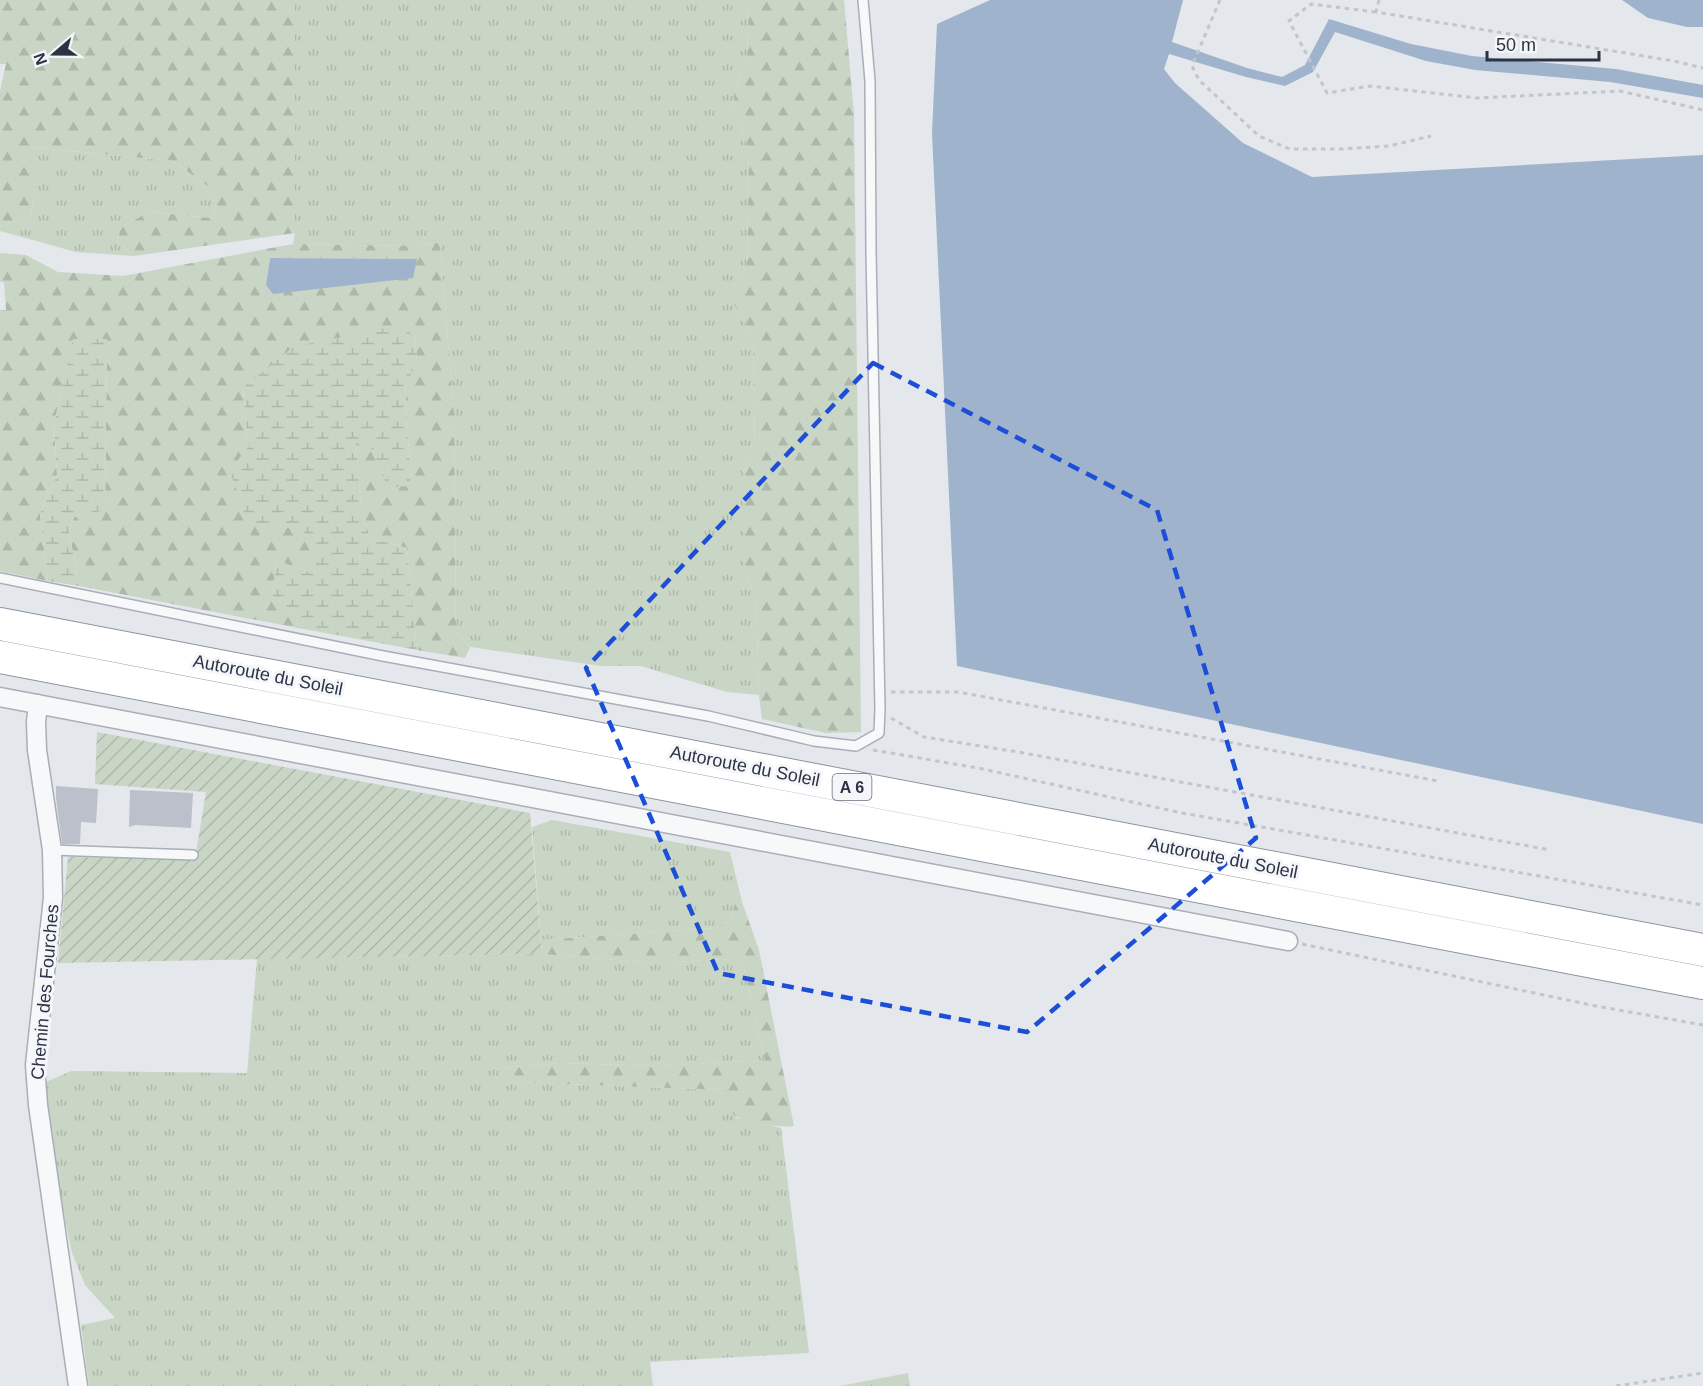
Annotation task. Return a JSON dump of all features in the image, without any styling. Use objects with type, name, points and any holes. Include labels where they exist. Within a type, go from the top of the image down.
[{"type":"highway","name":"Autoroute du Soleil","points":[[0,624],[1703,950]]},
{"type":"highway","name":"Autoroute du Soleil","points":[[0,657],[1703,983]]},
{"type":"street","points":[[0,697],[37,712],[1288,941]]},
{"type":"street","name":"Chemin des Fourches","points":[[37,712],[37,750],[52,850],[53,898],[35,1065],[38,1105],[78,1386]]},
{"type":"lane","points":[[0,578],[383,656],[708,716],[814,741],[856,746],[879,733],[870,81],[863,0]]},
{"type":"lane","points":[[52,850],[193,855]]},
{"type":"path","points":[[1220,0],[1191,66],[1199,80],[1259,136],[1290,149],[1342,149],[1389,146],[1431,135]]},
{"type":"path","points":[[1376,12],[1379,0]]},
{"type":"path","points":[[1703,68],[1674,61],[1376,12],[1311,4],[1289,21],[1327,93],[1370,86],[1477,98],[1620,92],[1703,110]]},
{"type":"path","points":[[880,692],[958,692],[1438,781]]},
{"type":"path","points":[[880,709],[896,722],[924,737],[1018,752],[1550,850]]},
{"type":"path","points":[[856,746],[978,768],[1182,813],[1703,905]]},
{"type":"path","points":[[1288,941],[1596,1006],[1703,1024]]},
{"type":"path","points":[[1616,1386],[1703,1372]]},
{"type":"highlighted area","points":[[873,363],[1157,510],[1256,838],[1027,1032],[718,973],[586,668]]},
{"type":"green space","points":[[0,0],[295,0],[295,233],[134,256],[118,243],[120,228],[149,212],[211,218],[216,210],[213,190],[173,161],[30,147],[35,196],[30,216],[0,227],[0,91],[6,64],[0,64]]},
{"type":"green space","points":[[295,0],[749,0],[747,60],[734,92],[733,108],[749,150],[747,265],[734,287],[734,304],[753,335],[755,453],[743,472],[743,569],[756,597],[759,695],[727,692],[641,666],[601,666],[470,647],[456,632],[454,413],[440,242],[418,246],[293,244],[295,233]]},
{"type":"green space","points":[[749,0],[844,0],[854,115],[861,732],[826,733],[762,719],[759,695],[756,597],[743,569],[743,472],[755,453],[753,335],[734,304],[734,287],[747,265],[749,150],[733,108],[734,92],[747,60]]},
{"type":"green space","points":[[29,147],[173,161],[213,190],[216,210],[211,218],[149,212],[120,228],[118,243],[134,256],[76,252],[0,231],[0,227],[30,216],[35,196]]},
{"type":"green space","points":[[440,242],[454,413],[456,632],[470,647],[465,658],[417,650],[407,548],[370,538],[361,508],[356,443],[368,439],[411,479],[405,387],[417,362],[415,337],[243,388],[248,447],[230,471],[314,539],[320,562],[314,574],[276,560],[273,596],[296,615],[298,628],[79,586],[69,531],[74,517],[105,509],[107,339],[73,340],[54,424],[57,475],[40,514],[48,581],[0,571],[0,310],[6,310],[4,282],[0,282],[0,253],[26,255],[58,272],[123,276],[293,244],[418,246]],"holes":[[[270,258],[417,259],[266,285]]]},
{"type":"green space","points":[[400,325],[415,337],[417,362],[405,387],[411,479],[406,486],[388,488],[368,440],[356,443],[361,508],[370,538],[407,548],[417,650],[298,628],[296,615],[273,596],[276,560],[314,574],[318,561],[316,547],[306,533],[288,527],[248,525],[230,471],[248,447],[243,388],[293,347]]},
{"type":"green space","points":[[73,339],[107,339],[105,510],[74,517],[69,531],[79,586],[48,581],[40,514],[57,475],[54,424]]},
{"type":"green space","points":[[97,732],[530,813],[542,954],[58,963],[68,857],[195,859],[206,792],[95,784]]},
{"type":"green space","points":[[552,820],[730,852],[742,902],[736,899],[731,919],[716,928],[541,940],[532,827]]},
{"type":"green space","points":[[736,899],[742,902],[759,950],[794,1126],[769,1126],[741,1119],[730,1110],[728,1090],[501,1082],[501,1068],[560,1063],[659,1066],[765,1060],[743,964],[723,959],[655,963],[542,954],[541,940],[716,928],[731,919]]},
{"type":"green space","points":[[542,954],[655,963],[723,959],[743,964],[765,1060],[659,1066],[560,1063],[501,1068],[501,1082],[729,1090],[730,1110],[737,1118],[781,1128],[809,1353],[650,1362],[653,1386],[89,1386],[81,1325],[115,1318],[85,1285],[72,1253],[50,1146],[44,1083],[71,1071],[247,1073],[257,959]]},
{"type":"green space","points":[[908,1373],[910,1386],[840,1386]]},
{"type":"water","points":[[990,0],[1183,0],[1172,42],[1247,68],[1282,77],[1305,65],[1329,19],[1411,44],[1472,56],[1616,69],[1703,85],[1703,98],[1610,82],[1475,70],[1426,61],[1335,32],[1313,72],[1285,86],[1169,54],[1164,69],[1175,83],[1243,143],[1312,177],[1703,155],[1703,824],[957,666],[932,133],[937,24]]},
{"type":"water","points":[[1622,0],[1703,0],[1703,27],[1687,27],[1648,18]]},
{"type":"water","points":[[270,258],[417,259],[413,278],[273,294],[266,285]]},
{"type":"building","points":[[56,786],[98,789],[96,823],[81,822],[80,844],[62,844]]},
{"type":"building","points":[[130,790],[193,793],[191,828],[135,825],[129,827]]}]
